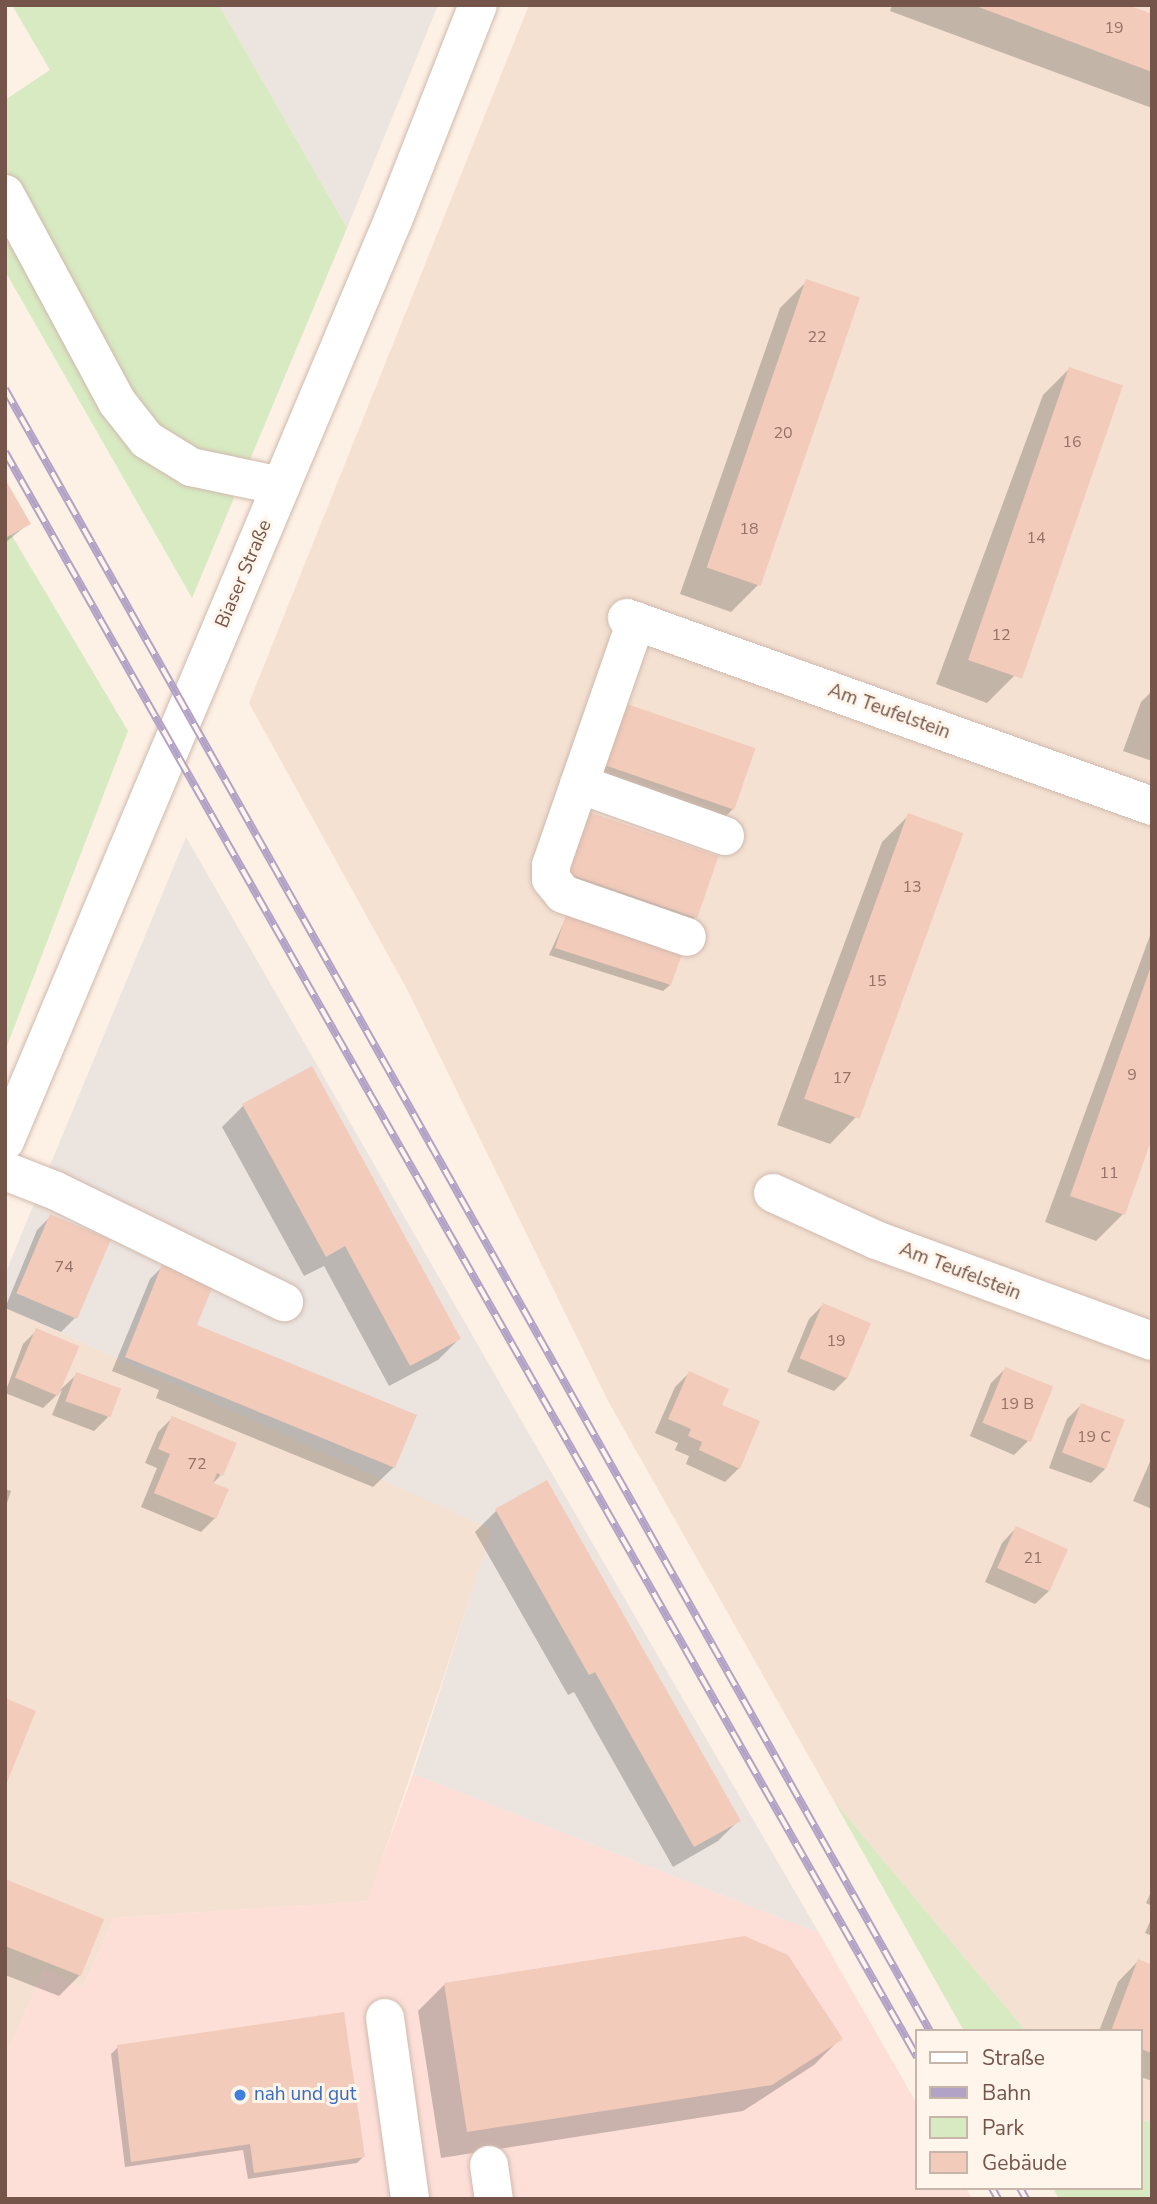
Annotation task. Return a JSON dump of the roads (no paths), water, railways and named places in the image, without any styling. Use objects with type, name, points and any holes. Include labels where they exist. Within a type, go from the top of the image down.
[{"type":"street","name":"Biaser Straße","points":[[5,1141],[281,486],[478,5]]},
{"type":"street","points":[[5,194],[117,402],[147,440],[191,467],[281,486]]},
{"type":"street","name":"Am Teufelstein","points":[[579,784],[632,620],[1152,806]]},
{"type":"street","points":[[687,937],[563,894],[551,879],[551,865],[579,784],[725,836]]},
{"type":"street","points":[[5,1171],[54,1190],[284,1302]]},
{"type":"street","name":"Am Teufelstein","points":[[773,1193],[876,1240],[1152,1341]]},
{"type":"street","points":[[385,2018],[410,2199]]},
{"type":"railway","points":[[5,389],[929,2029]]},
{"type":"railway","points":[[5,452],[916,2055]]},
{"type":"railway","points":[[993,2190],[998,2199]]},
{"type":"railway","points":[[1021,2190],[1026,2199]]},
{"type":"place","name":"nah und gut","points":[[240,2095]]}]
